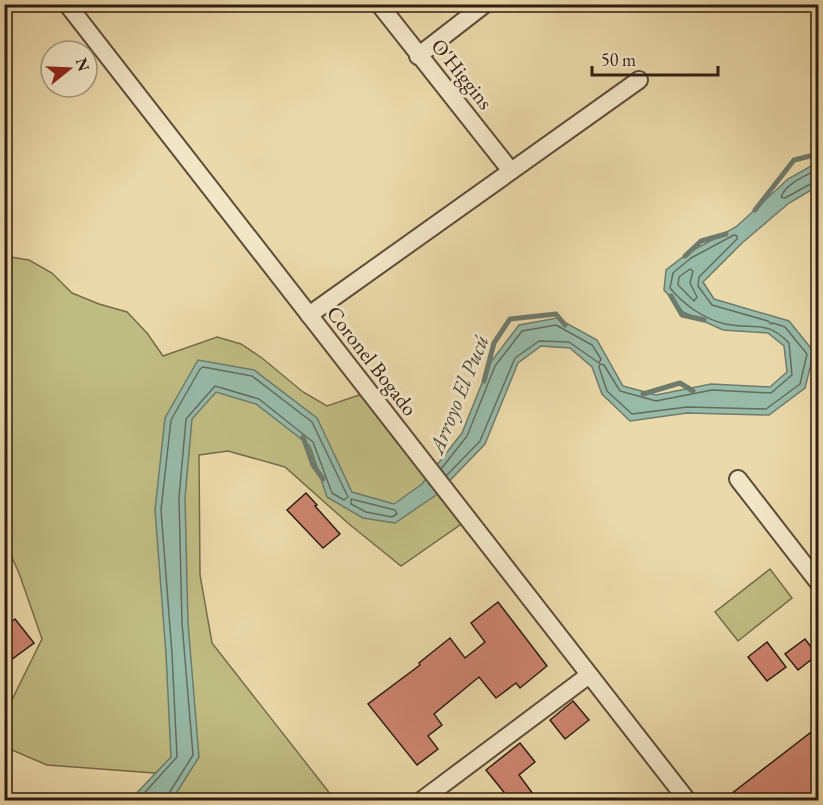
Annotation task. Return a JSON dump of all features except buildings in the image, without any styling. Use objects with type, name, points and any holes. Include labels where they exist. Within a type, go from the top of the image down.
[{"type":"street","name":"Coronel Bogado","points":[[67,4],[687,801]]},
{"type":"street","name":"O'Higgins","points":[[379,4],[511,171]]},
{"type":"street","points":[[418,56],[485,4]]},
{"type":"street","points":[[309,315],[639,80]]},
{"type":"street","points":[[738,479],[819,582]]},
{"type":"street","points":[[422,801],[590,675]]},
{"type":"shaded area","points":[[4,256],[29,260],[52,273],[72,293],[127,312],[147,333],[163,356],[217,337],[241,344],[303,392],[327,406],[368,392],[467,520],[401,566],[349,524],[285,467],[228,451],[199,455],[200,575],[212,643],[335,800],[154,800],[167,774],[47,765],[5,747],[5,714],[42,639],[19,573],[5,542]]},
{"type":"shaded area","points":[[770,569],[792,598],[738,641],[715,612]]},
{"type":"water","points":[[818,162],[818,186],[789,203],[742,243],[703,282],[714,299],[789,321],[814,352],[805,388],[769,415],[687,413],[630,421],[602,394],[592,367],[570,348],[541,346],[518,363],[485,444],[436,495],[395,523],[363,518],[327,497],[310,446],[256,404],[216,392],[192,419],[185,498],[188,623],[199,757],[172,800],[130,800],[171,757],[155,510],[165,418],[198,360],[254,370],[317,418],[352,492],[394,504],[422,484],[462,433],[490,363],[519,325],[557,318],[597,340],[623,386],[656,395],[711,384],[770,387],[787,372],[784,346],[768,333],[723,330],[683,312],[664,290],[666,270],[688,253],[736,227],[788,179]]},
{"type":"waterway","name":"Arroyo El Pucú","points":[[755,210],[794,160],[818,154]]},
{"type":"waterway","name":"Arroyo El Pucú","points":[[685,256],[701,241],[726,234]]},
{"type":"waterway","name":"Arroyo El Pucú","points":[[671,296],[682,315],[704,320]]},
{"type":"waterway","name":"Arroyo El Pucú","points":[[484,381],[494,343],[510,319],[556,314],[565,325]]},
{"type":"waterway","name":"Arroyo El Pucú","points":[[643,394],[680,383],[693,391]]},
{"type":"waterway","name":"Arroyo El Pucú","points":[[303,437],[313,465],[323,479]]}]
